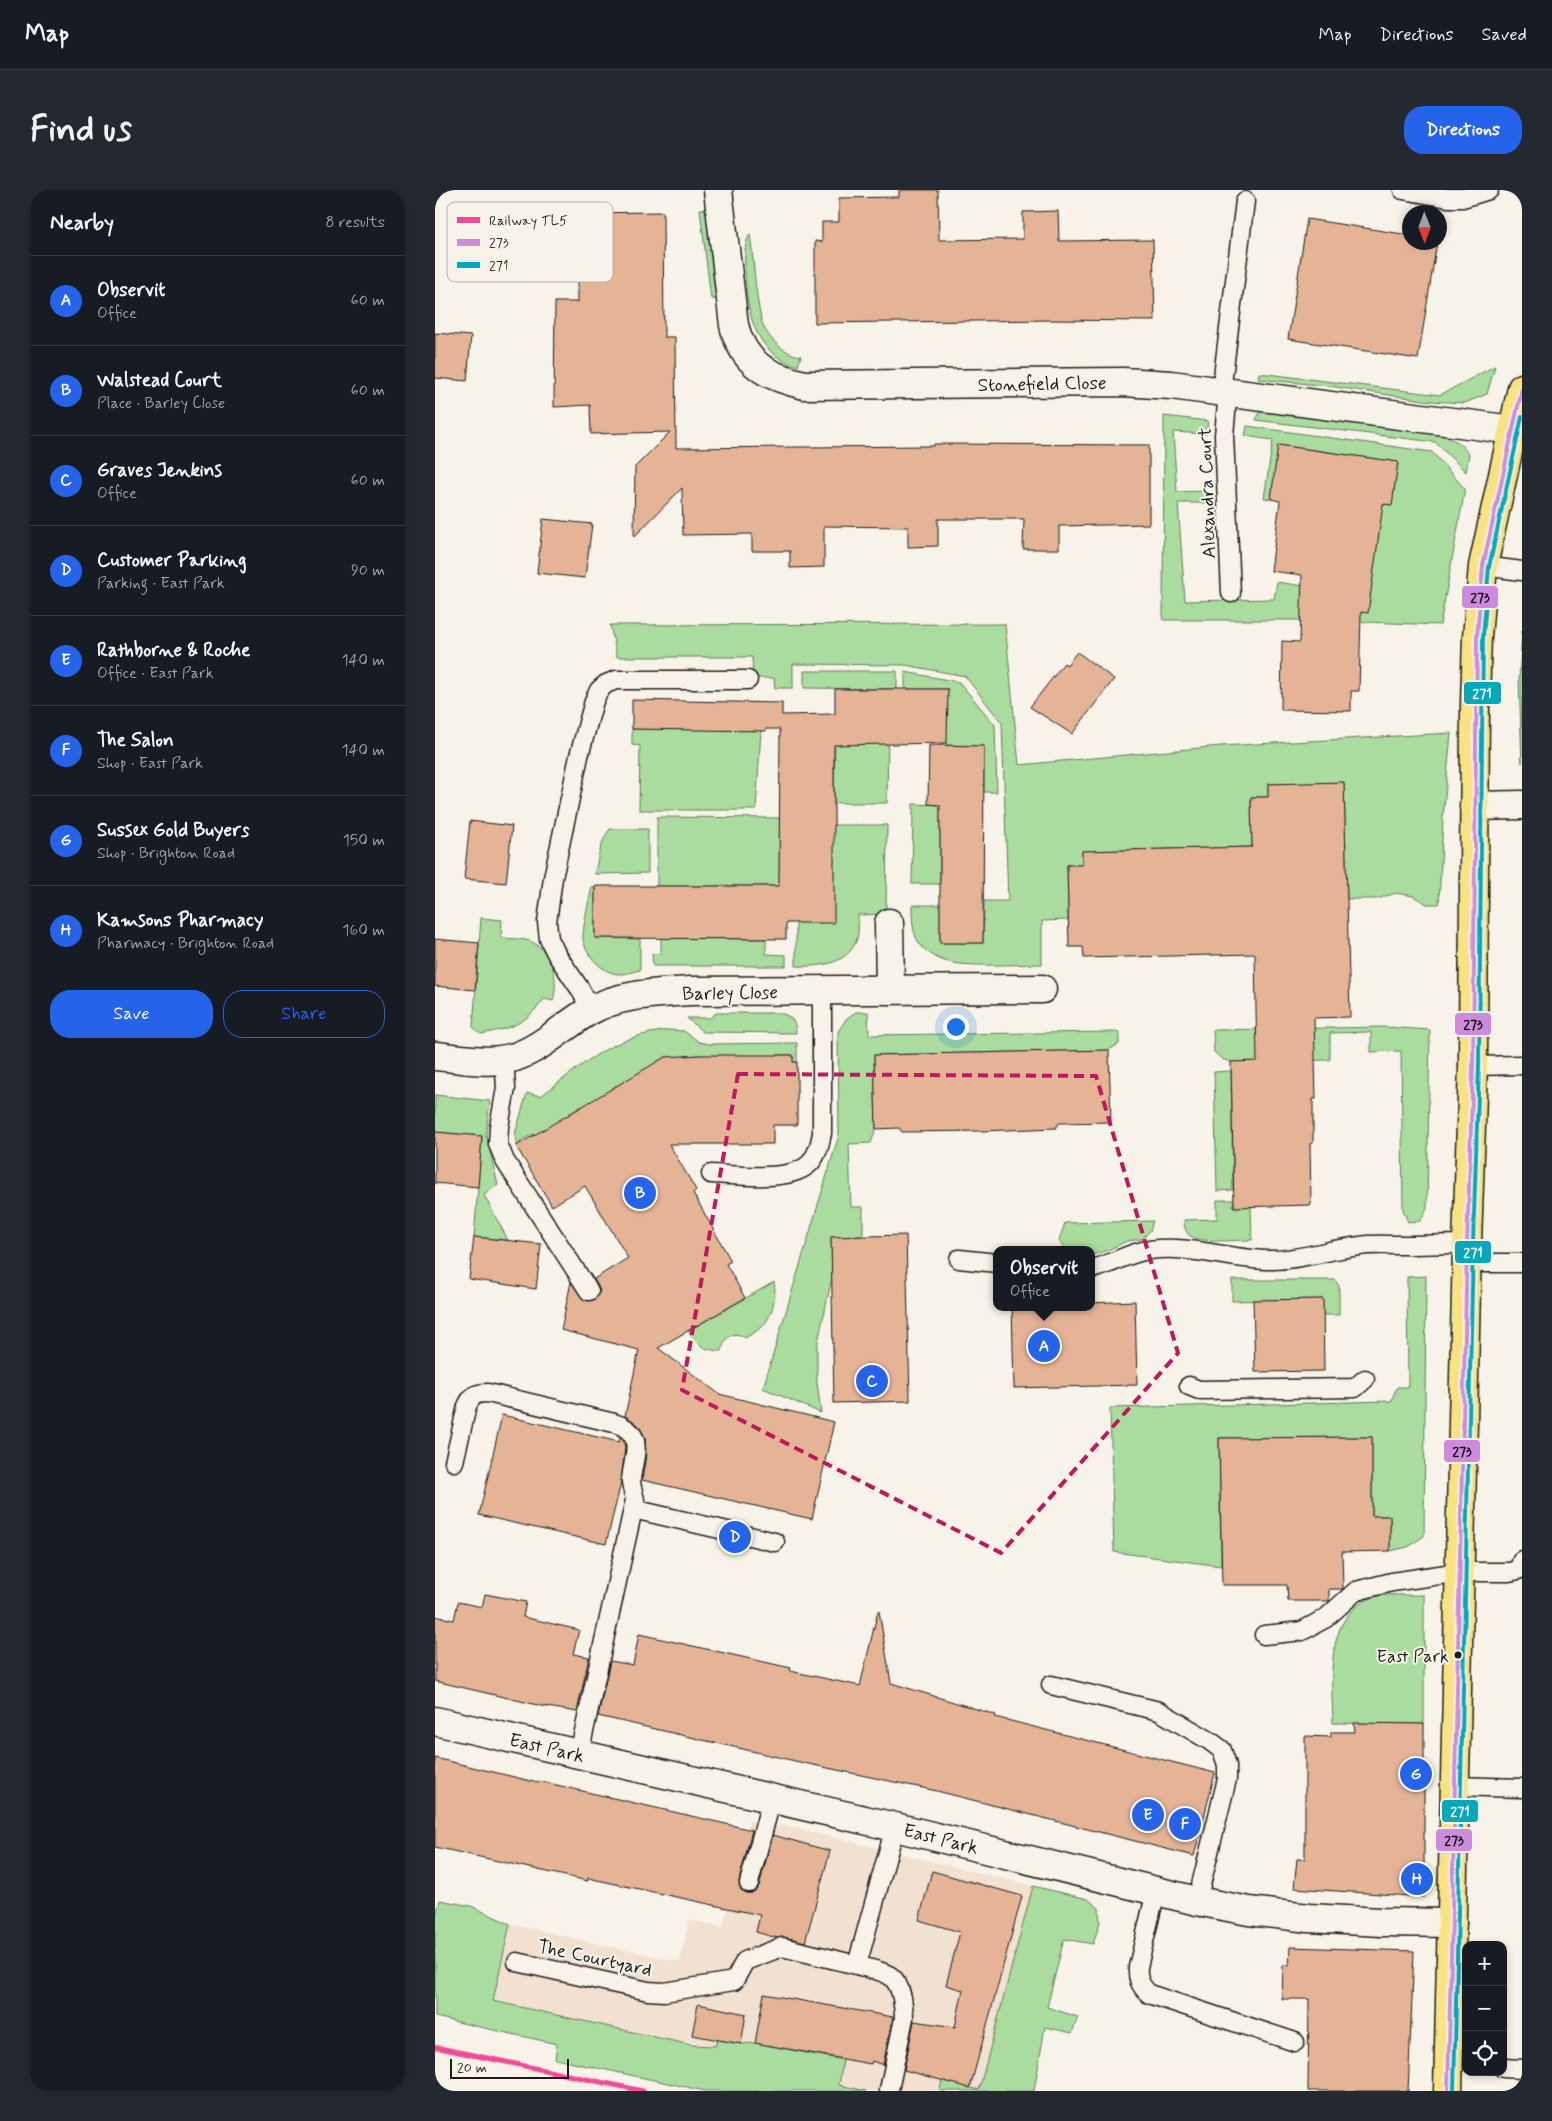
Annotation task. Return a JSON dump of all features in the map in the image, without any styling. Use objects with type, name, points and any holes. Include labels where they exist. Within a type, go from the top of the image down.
[{"type":"main road","points":[[1454,2075],[1452,1923],[1454,1786],[1473,1066],[1475,694],[1483,566],[1522,388]]},
{"type":"street","name":"Stonefield Close","points":[[718,190],[737,340],[745,353],[758,366],[787,381],[805,385],[1123,382],[1171,385],[1513,430]]},
{"type":"street","points":[[1474,806],[1522,805]]},
{"type":"street","points":[[889,923],[890,990]]},
{"type":"street","name":"Barley Close","points":[[435,1056],[478,1060],[504,1059],[531,1050],[591,1010],[634,996],[660,993],[1042,989]]},
{"type":"street","name":"East Park","points":[[435,1721],[895,1827],[1197,1901],[1249,1911],[1309,1918],[1452,1923]]},
{"type":"lane","points":[[1403,190],[1448,198],[1463,198],[1489,190]]},
{"type":"lane","name":"Alexandra Court","points":[[1231,593],[1224,438],[1224,392],[1245,201]]},
{"type":"lane","points":[[1483,566],[1522,571]]},
{"type":"lane","points":[[591,1010],[581,989],[557,955],[549,939],[547,922],[553,878],[579,756],[599,690],[606,684],[616,680],[748,680]]},
{"type":"lane","points":[[711,1174],[783,1175],[799,1171],[810,1164],[818,1152],[822,1133],[822,990]]},
{"type":"lane","points":[[504,1059],[506,1088],[498,1144],[505,1161],[589,1291]]},
{"type":"lane","points":[[1473,1066],[1522,1065]]},
{"type":"lane","points":[[1095,1267],[1133,1253],[1149,1250],[1201,1251],[1237,1259],[1273,1260],[1314,1256],[1342,1248],[1363,1245],[1467,1253],[1522,1264]]},
{"type":"lane","points":[[959,1259],[993,1263]]},
{"type":"lane","points":[[1189,1386],[1199,1390],[1355,1388],[1365,1379]]},
{"type":"lane","points":[[454,1462],[467,1406],[470,1398],[477,1393],[488,1393],[614,1423],[629,1430],[636,1444],[637,1451],[631,1480],[635,1500],[579,1754]]},
{"type":"lane","points":[[633,1509],[775,1542]]},
{"type":"lane","points":[[1264,1635],[1302,1630],[1326,1618],[1356,1591],[1392,1582],[1460,1572],[1509,1572],[1518,1570],[1522,1560]]},
{"type":"lane","points":[[1051,1685],[1159,1711],[1222,1750],[1227,1765],[1227,1779],[1197,1901]]},
{"type":"lane","points":[[1454,1786],[1522,1788]]},
{"type":"lane","points":[[749,1883],[772,1798]]},
{"type":"lane","points":[[857,1965],[895,1827]]},
{"type":"lane","points":[[1156,1891],[1138,1967],[1137,1977],[1141,1986],[1149,1994],[1295,2042]]},
{"type":"lane","name":"The Courtyard","points":[[517,1962],[648,1991],[664,1992],[734,1981],[745,1961],[776,1948],[789,1949],[857,1965],[893,1976],[899,1986],[904,2010],[889,2090]]},
{"type":"lane","points":[[1507,2068],[1522,2069]]},
{"type":"highlighted area","points":[[738,1074],[1096,1076],[1178,1353],[1001,1553],[682,1390]]},
{"type":"shaded area","points":[[749,1820],[774,1827],[782,1825],[1033,1886],[979,2091],[843,2091],[715,2046],[691,2045],[493,2001],[510,1924],[680,1962],[689,1920],[723,1927]]},
{"type":"green space","points":[[700,209],[711,209],[721,299],[711,299]]},
{"type":"green space","points":[[750,234],[757,298],[763,325],[766,332],[781,348],[794,355],[801,356],[798,366],[783,360],[771,352],[755,329],[748,301],[745,272],[745,248]]},
{"type":"green space","points":[[1495,366],[1487,394],[1465,403],[1430,401],[1329,386],[1258,379],[1259,373],[1440,395]]},
{"type":"green space","points":[[1261,410],[1443,435],[1458,442],[1469,454],[1466,472],[1435,442],[1256,420]]},
{"type":"green space","points":[[1164,416],[1208,421],[1206,434],[1173,432],[1177,492],[1205,491],[1205,503],[1178,503],[1185,601],[1274,599],[1277,582],[1309,587],[1383,504],[1392,505],[1398,462],[1279,445],[1271,499],[1264,498],[1273,440],[1245,436],[1247,426],[1432,452],[1465,489],[1440,625],[1317,620],[1163,620]]},
{"type":"green space","points":[[1005,624],[1019,765],[1221,746],[1451,733],[1443,818],[1439,904],[1427,904],[1413,896],[1396,893],[1377,899],[1347,899],[1344,783],[1268,784],[1268,797],[1251,797],[1252,847],[1082,851],[1082,865],[1067,865],[1068,920],[1042,921],[1042,964],[978,965],[945,961],[931,954],[919,943],[912,920],[912,905],[940,905],[940,943],[983,943],[984,901],[1008,901],[1002,723],[965,676],[905,665],[793,664],[793,688],[775,688],[774,678],[753,678],[752,657],[617,657],[610,625]]},
{"type":"green space","points":[[1522,631],[1522,763],[1519,679]]},
{"type":"green space","points":[[804,671],[897,671],[897,689],[804,688]]},
{"type":"green space","points":[[905,672],[959,682],[995,725],[997,792],[984,792],[984,746],[940,745],[947,689],[905,689]]},
{"type":"green space","points":[[632,729],[761,730],[756,810],[639,810],[640,746],[632,745]]},
{"type":"green space","points":[[835,733],[888,733],[887,803],[834,803]]},
{"type":"green space","points":[[913,804],[940,805],[940,884],[912,884]]},
{"type":"green space","points":[[657,817],[780,818],[779,886],[657,886]]},
{"type":"green space","points":[[834,825],[887,825],[886,914],[858,915],[857,939],[853,948],[840,959],[823,965],[796,966],[796,923]]},
{"type":"green space","points":[[610,829],[648,829],[648,873],[595,874],[598,856]]},
{"type":"green space","points":[[595,886],[595,938],[640,939],[640,970],[616,974],[603,969],[587,951],[583,940],[584,929],[592,887]]},
{"type":"green space","points":[[481,918],[502,920],[501,938],[532,942],[545,953],[555,976],[555,993],[553,1001],[544,999],[530,1015],[517,1024],[481,1034],[473,1027]]},
{"type":"green space","points":[[661,938],[766,939],[766,954],[786,955],[786,966],[653,966],[652,954],[661,953]]},
{"type":"green space","points":[[856,1012],[868,1012],[869,1035],[1119,1032],[1119,1044],[1109,1050],[874,1055],[876,1129],[871,1143],[849,1144],[851,1207],[863,1207],[863,1234],[860,1236],[831,1237],[832,1278],[817,1346],[817,1382],[821,1413],[763,1388],[839,1135],[838,1032],[846,1019]]},
{"type":"green space","points":[[716,1013],[780,1013],[792,1020],[796,1033],[703,1032],[687,1018],[710,1018]]},
{"type":"green space","points":[[1385,1027],[1430,1030],[1427,1209],[1420,1221],[1408,1222],[1403,1210],[1401,1051],[1371,1052],[1371,1032],[1330,1033],[1330,1060],[1231,1062],[1222,1059],[1214,1052],[1213,1030]]},
{"type":"green space","points":[[670,1030],[684,1031],[699,1042],[708,1044],[797,1043],[797,1062],[793,1062],[793,1055],[777,1055],[777,1061],[699,1055],[685,1056],[621,1091],[617,1085],[586,1111],[582,1106],[569,1114],[572,1120],[538,1140],[533,1134],[520,1141],[524,1148],[519,1151],[515,1134],[527,1093],[541,1096],[601,1052],[632,1038]]},
{"type":"green space","points":[[1231,1071],[1233,1190],[1217,1191],[1214,1072]]},
{"type":"green space","points":[[435,1095],[490,1101],[486,1134],[498,1185],[484,1195],[508,1240],[474,1237],[482,1136],[435,1132]]},
{"type":"green space","points":[[1217,1200],[1234,1200],[1234,1207],[1251,1206],[1252,1240],[1210,1241],[1194,1238],[1189,1235],[1185,1228],[1184,1220],[1217,1219]]},
{"type":"green space","points":[[1153,1221],[1150,1231],[1142,1239],[1127,1241],[1095,1254],[1095,1246],[1063,1246],[1059,1240],[1065,1223]]},
{"type":"green space","points":[[1426,1276],[1424,1536],[1408,1547],[1390,1551],[1390,1516],[1372,1516],[1372,1437],[1219,1438],[1221,1566],[1114,1552],[1110,1408],[1391,1401],[1397,1387],[1408,1387],[1407,1277]]},
{"type":"green space","points":[[1232,1280],[1335,1280],[1339,1286],[1339,1315],[1323,1315],[1322,1299],[1232,1301]]},
{"type":"green space","points":[[774,1282],[774,1300],[769,1318],[762,1327],[745,1338],[737,1334],[730,1336],[724,1342],[722,1351],[716,1351],[702,1346],[694,1340],[688,1331]]},
{"type":"green space","points":[[1424,1595],[1424,1724],[1333,1723],[1332,1669],[1334,1650],[1338,1633],[1346,1618],[1358,1606],[1374,1597]]},
{"type":"green space","points":[[1033,1886],[1088,1899],[1099,1908],[1100,1922],[1093,1944],[1064,1939],[1047,2007],[1078,2017],[1072,2033],[1045,2027],[1034,2091],[940,2091],[942,2080],[979,2090]]},
{"type":"green space","points":[[440,1900],[471,1906],[510,1924],[493,2001],[691,2045],[715,2046],[717,2040],[741,2044],[755,2043],[843,2060],[839,2085],[866,2091],[705,2091],[555,2059],[557,2044],[435,2017],[435,1920]]},
{"type":"building","points":[[899,190],[938,190],[939,240],[1023,239],[1023,212],[1058,211],[1059,241],[1153,240],[1155,321],[1052,320],[815,323],[815,241],[822,242],[822,222],[839,222],[839,198],[899,197]]},
{"type":"building","points":[[663,212],[664,337],[675,337],[676,448],[934,446],[934,444],[1149,445],[1149,524],[1059,526],[1059,549],[1023,549],[1024,519],[938,519],[938,546],[908,547],[908,527],[824,526],[824,567],[790,568],[790,551],[752,551],[752,534],[683,535],[682,488],[634,537],[635,467],[670,432],[591,434],[590,405],[554,407],[555,302],[578,302],[578,282],[613,282],[613,213]]},
{"type":"building","points":[[1307,219],[1402,234],[1402,250],[1436,250],[1418,359],[1288,339]]},
{"type":"building","points":[[435,333],[471,336],[467,381],[435,378]]},
{"type":"building","points":[[1278,445],[1398,462],[1392,505],[1383,504],[1368,613],[1361,612],[1359,691],[1351,691],[1351,711],[1281,710],[1282,641],[1300,642],[1302,575],[1271,571],[1280,501],[1271,499]]},
{"type":"building","points":[[543,519],[592,524],[585,578],[537,573]]},
{"type":"building","points":[[1077,652],[1114,679],[1072,734],[1030,707],[1064,663],[1067,665]]},
{"type":"building","points":[[835,689],[948,689],[947,743],[834,745],[834,923],[786,923],[786,939],[595,938],[595,886],[779,886],[780,729],[766,729],[766,731],[632,729],[632,700],[782,703],[782,715],[835,714]]},
{"type":"building","points":[[929,745],[984,746],[983,943],[940,943],[940,805],[928,804]]},
{"type":"building","points":[[1344,782],[1350,1017],[1314,1018],[1316,1099],[1313,1099],[1313,1143],[1310,1144],[1311,1205],[1234,1207],[1231,1062],[1257,1061],[1255,954],[1084,958],[1083,947],[1069,947],[1067,865],[1082,865],[1082,851],[1252,847],[1251,797],[1268,797],[1268,784]]},
{"type":"building","points":[[470,821],[512,826],[506,883],[464,879]]},
{"type":"building","points":[[435,939],[479,943],[475,990],[435,986]]},
{"type":"building","points":[[1109,1050],[1111,1122],[1059,1123],[1056,1128],[981,1131],[902,1132],[899,1128],[876,1129],[874,1055]]},
{"type":"building","points":[[793,1055],[793,1062],[797,1062],[797,1125],[773,1125],[773,1144],[669,1144],[696,1190],[693,1193],[731,1261],[726,1264],[745,1298],[658,1348],[719,1394],[834,1422],[812,1519],[642,1480],[646,1455],[645,1437],[638,1425],[625,1416],[639,1350],[561,1330],[571,1282],[584,1300],[594,1300],[600,1291],[594,1279],[628,1258],[585,1186],[552,1206],[516,1146],[665,1057]]},
{"type":"building","points":[[435,1132],[482,1136],[478,1187],[435,1183]]},
{"type":"building","points":[[906,1235],[910,1401],[834,1403],[831,1237]]},
{"type":"building","points":[[474,1237],[541,1244],[536,1289],[469,1279]]},
{"type":"building","points":[[1323,1299],[1324,1371],[1255,1372],[1253,1300]]},
{"type":"building","points":[[1135,1301],[1137,1385],[1014,1388],[1012,1311],[1095,1311],[1095,1303]]},
{"type":"building","points":[[502,1415],[619,1442],[620,1438],[623,1440],[625,1447],[621,1483],[606,1544],[479,1515]]},
{"type":"building","points":[[1372,1437],[1372,1516],[1390,1516],[1390,1551],[1342,1552],[1343,1589],[1329,1589],[1329,1601],[1288,1601],[1287,1585],[1222,1585],[1219,1438]]},
{"type":"building","points":[[485,1594],[526,1602],[523,1617],[579,1630],[573,1654],[589,1657],[577,1712],[542,1706],[435,1681],[435,1616],[454,1620],[458,1602],[482,1607]]},
{"type":"building","points":[[878,1611],[891,1683],[996,1715],[995,1717],[1215,1773],[1194,1856],[937,1791],[598,1716],[610,1661],[633,1665],[639,1634],[791,1668],[790,1671],[860,1686]]},
{"type":"building","points":[[1354,1723],[1424,1724],[1424,1897],[1294,1888],[1297,1859],[1305,1859],[1305,1736],[1331,1737],[1331,1732],[1355,1732]]},
{"type":"building","points":[[435,1758],[752,1830],[739,1881],[741,1890],[747,1893],[752,1893],[759,1886],[773,1835],[830,1851],[805,1942],[784,1937],[777,1938],[756,1932],[760,1915],[588,1878],[588,1881],[435,1847]]},
{"type":"building","points":[[932,1871],[1022,1896],[970,2088],[904,2070],[914,2021],[955,2027],[963,1990],[946,1985],[960,1932],[919,1920]]},
{"type":"building","points":[[1290,1947],[1414,1951],[1408,2091],[1308,2091],[1309,1999],[1282,1999],[1283,1965],[1289,1965]]},
{"type":"building","points":[[764,1994],[893,2017],[883,2065],[872,2061],[871,2064],[755,2043]]},
{"type":"building","points":[[698,2004],[746,2014],[741,2044],[692,2035]]},
{"type":"rail line","name":"TL5","points":[[435,2047],[643,2091]]},
{"type":"transit line","name":"273","points":[[1448,2091],[1467,1244],[1473,1066],[1477,637],[1483,566],[1522,388]]},
{"type":"transit line","name":"271","points":[[1454,2091],[1473,1244],[1479,1066],[1483,637],[1489,567],[1522,417]]},
{"type":"place","name":"Walstead Court","points":[[640,1193]]},
{"type":"place","name":"Observit","points":[[1044,1346]]},
{"type":"place","name":"Graves Jenkins","points":[[872,1381]]},
{"type":"place","name":"Customer Parking","points":[[735,1537]]},
{"type":"place","name":"East Park","points":[[1458,1655]]},
{"type":"place","name":"Sussex Gold Buyers","points":[[1416,1774]]},
{"type":"place","name":"Rathborne & Roche","points":[[1148,1815]]},
{"type":"place","name":"The Salon","points":[[1185,1824]]},
{"type":"place","name":"Kamsons Pharmacy","points":[[1417,1879]]}]
